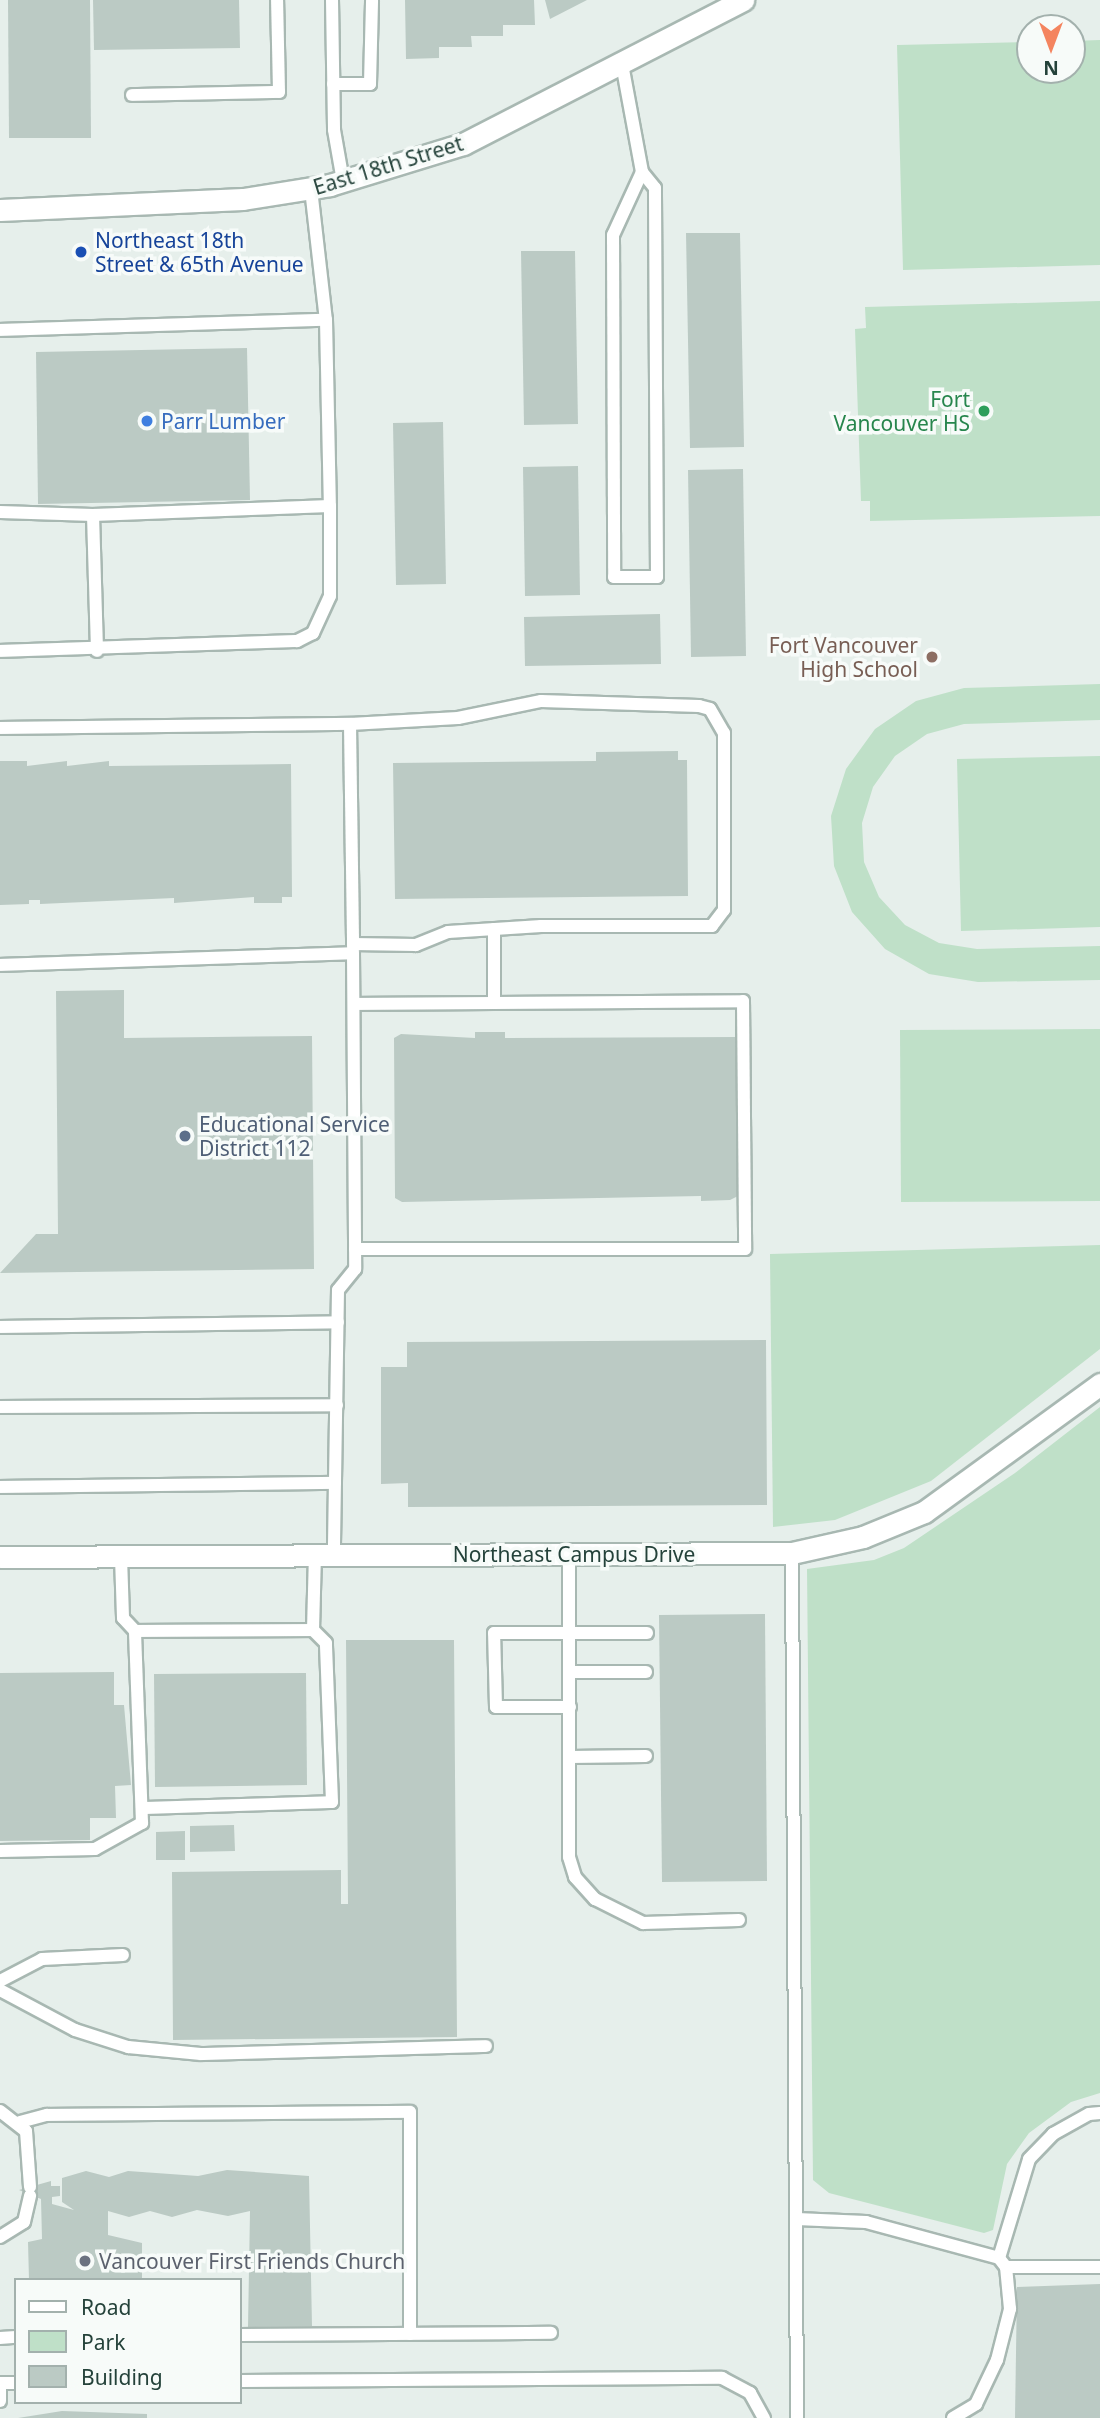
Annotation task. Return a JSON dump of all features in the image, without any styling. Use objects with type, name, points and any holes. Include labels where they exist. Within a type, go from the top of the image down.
[{"type":"street","name":"East 18th Street","points":[[0,210],[243,199],[311,189],[343,181],[463,144],[743,0]]},
{"type":"street","name":"Northeast Campus Drive","points":[[0,1558],[792,1553],[863,1537],[924,1512],[1100,1384]]},
{"type":"lane","points":[[132,95],[279,92],[277,0]]},
{"type":"lane","points":[[332,0],[333,84],[343,181]]},
{"type":"lane","points":[[333,84],[370,84],[372,0]]},
{"type":"lane","points":[[622,64],[642,172],[655,188],[657,577],[614,577],[613,234],[642,172]]},
{"type":"lane","points":[[0,651],[97,651],[267,644],[298,641],[313,633],[330,596],[330,506],[326,320],[311,189]]},
{"type":"lane","points":[[0,330],[326,320]]},
{"type":"lane","points":[[4,513],[93,514],[330,506]]},
{"type":"lane","points":[[93,514],[97,651]]},
{"type":"lane","points":[[0,728],[350,724],[458,718],[541,701],[699,706],[718,719],[724,733],[724,910],[712,926],[494,929],[448,932],[416,945],[0,965]]},
{"type":"lane","points":[[313,1630],[335,1483],[338,1290],[355,1269],[350,724]]},
{"type":"lane","points":[[494,929],[494,1003]]},
{"type":"lane","points":[[354,1004],[743,1001],[745,1249],[355,1249]]},
{"type":"lane","points":[[0,1327],[338,1322]]},
{"type":"lane","points":[[0,1407],[337,1405]]},
{"type":"lane","points":[[0,1487],[335,1483]]},
{"type":"lane","points":[[792,1553],[797,2418]]},
{"type":"lane","points":[[569,1554],[569,1857],[575,1877],[595,1899],[643,1923],[739,1920]]},
{"type":"lane","points":[[0,1852],[95,1849],[142,1823],[135,1631],[123,1618],[121,1557]]},
{"type":"lane","points":[[135,1631],[313,1630],[326,1643],[332,1802],[143,1808]]},
{"type":"lane","points":[[570,1707],[496,1707],[494,1633],[647,1633]]},
{"type":"lane","points":[[570,1672],[646,1672]]},
{"type":"lane","points":[[570,1756],[646,1756]]},
{"type":"lane","points":[[0,1981],[42,1959],[123,1955]]},
{"type":"lane","points":[[0,1990],[75,2030],[128,2047],[201,2054],[486,2046]]},
{"type":"lane","points":[[0,2111],[20,2122],[30,2141],[30,2192],[24,2222],[0,2237]]},
{"type":"lane","points":[[20,2122],[47,2115],[410,2112],[410,2334]]},
{"type":"lane","points":[[953,2418],[976,2403],[997,2360],[1010,2309],[1002,2263],[1029,2159],[1053,2134],[1100,2113]]},
{"type":"lane","points":[[797,2219],[866,2222],[1002,2263],[1100,2267]]},
{"type":"lane","points":[[242,2335],[551,2333]]},
{"type":"lane","points":[[242,2381],[722,2378],[750,2393],[764,2418]]},
{"type":"lane","points":[[0,2383],[0,2401]]},
{"type":"green space","points":[[1086,40],[1100,40],[1100,265],[903,270],[897,45],[1016,42],[1016,84],[1086,84]]},
{"type":"green space","name":"Fort Vancouver HS","points":[[1100,301],[1100,516],[870,521],[870,501],[861,501],[855,329],[866,328],[865,307]]},
{"type":"green space","points":[[1100,684],[1100,720],[964,724],[927,734],[895,756],[873,787],[862,823],[864,862],[879,897],[905,925],[939,943],[977,949],[1100,946],[1100,980],[978,982],[929,974],[885,949],[852,912],[834,866],[831,816],[846,769],[875,729],[916,701],[964,688]]},
{"type":"green space","points":[[1100,756],[1100,927],[961,931],[957,759]]},
{"type":"green space","points":[[1100,1029],[1100,1201],[901,1202],[900,1030]]},
{"type":"green space","points":[[1100,1245],[1100,1349],[931,1481],[835,1520],[773,1527],[770,1254]]},
{"type":"green space","points":[[1100,1407],[1100,2093],[1071,2102],[1029,2133],[1007,2164],[993,2230],[984,2233],[829,2193],[813,2180],[807,1569],[874,1560],[904,1548],[1015,1473]]},
{"type":"building","points":[[8,0],[90,0],[91,138],[9,138]]},
{"type":"building","points":[[93,0],[239,0],[240,48],[94,50]]},
{"type":"building","points":[[405,0],[534,0],[535,25],[503,25],[503,36],[471,36],[472,47],[439,47],[439,58],[406,59]]},
{"type":"building","points":[[545,0],[587,0],[550,19]]},
{"type":"building","points":[[686,233],[740,233],[744,447],[690,448]]},
{"type":"building","points":[[521,251],[575,251],[578,424],[524,425]]},
{"type":"building","points":[[247,348],[250,500],[38,504],[36,352]]},
{"type":"building","points":[[443,422],[446,584],[396,585],[393,423]]},
{"type":"building","points":[[578,466],[580,595],[525,596],[523,467]]},
{"type":"building","points":[[743,469],[746,656],[691,657],[688,470]]},
{"type":"building","points":[[660,614],[661,664],[525,666],[524,617]]},
{"type":"building","points":[[678,751],[678,760],[687,760],[688,896],[395,899],[393,763],[596,761],[596,752]]},
{"type":"building","points":[[0,761],[27,761],[27,766],[67,761],[67,766],[109,761],[109,766],[291,764],[292,897],[282,897],[282,903],[254,903],[254,897],[174,903],[174,898],[40,904],[40,900],[29,900],[29,904],[0,905]]},
{"type":"building","name":"Educational Service District 112","points":[[124,990],[124,1038],[312,1036],[314,1269],[0,1273],[36,1234],[58,1234],[56,991]]},
{"type":"building","points":[[475,1032],[505,1032],[505,1038],[737,1037],[738,1196],[730,1200],[701,1201],[701,1196],[402,1202],[395,1198],[394,1038],[401,1034],[475,1038]]},
{"type":"building","points":[[766,1340],[767,1505],[408,1507],[408,1483],[381,1484],[381,1367],[407,1367],[407,1342]]},
{"type":"building","points":[[765,1614],[767,1881],[662,1882],[659,1615]]},
{"type":"building","points":[[346,1640],[454,1640],[457,2037],[173,2040],[172,1872],[341,1870],[341,1904],[348,1904]]},
{"type":"building","points":[[114,1672],[114,1705],[124,1705],[131,1785],[115,1786],[116,1818],[90,1818],[90,1840],[0,1841],[0,1673]]},
{"type":"building","points":[[306,1673],[307,1785],[155,1787],[154,1674]]},
{"type":"building","points":[[234,1825],[235,1851],[190,1852],[190,1826]]},
{"type":"building","points":[[185,1831],[185,1860],[156,1860],[156,1832]]},
{"type":"building","name":"Vancouver First Friends Church","points":[[227,2170],[309,2176],[312,2326],[248,2327],[250,2211],[228,2216],[197,2210],[172,2217],[150,2211],[129,2217],[108,2211],[108,2235],[142,2243],[142,2278],[29,2278],[28,2242],[42,2239],[41,2199],[19,2190],[51,2181],[51,2186],[60,2186],[60,2196],[52,2197],[52,2204],[74,2210],[62,2202],[62,2178],[86,2171],[109,2177],[128,2171],[198,2176]]},
{"type":"building","points":[[1100,2284],[1100,2418],[1015,2418],[1017,2287]]},
{"type":"building","points":[[62,2411],[147,2414],[147,2418],[18,2418]]},
{"type":"place","name":"Northeast 18th Street & 65th Avenue","points":[[81,252]]},
{"type":"place","name":"Fort Vancouver HS","points":[[984,411]]},
{"type":"place","name":"Parr Lumber","points":[[147,421]]},
{"type":"place","name":"Fort Vancouver High School","points":[[932,657]]},
{"type":"place","name":"Educational Service District 112","points":[[185,1136]]},
{"type":"place","name":"Vancouver First Friends Church","points":[[85,2261]]}]
